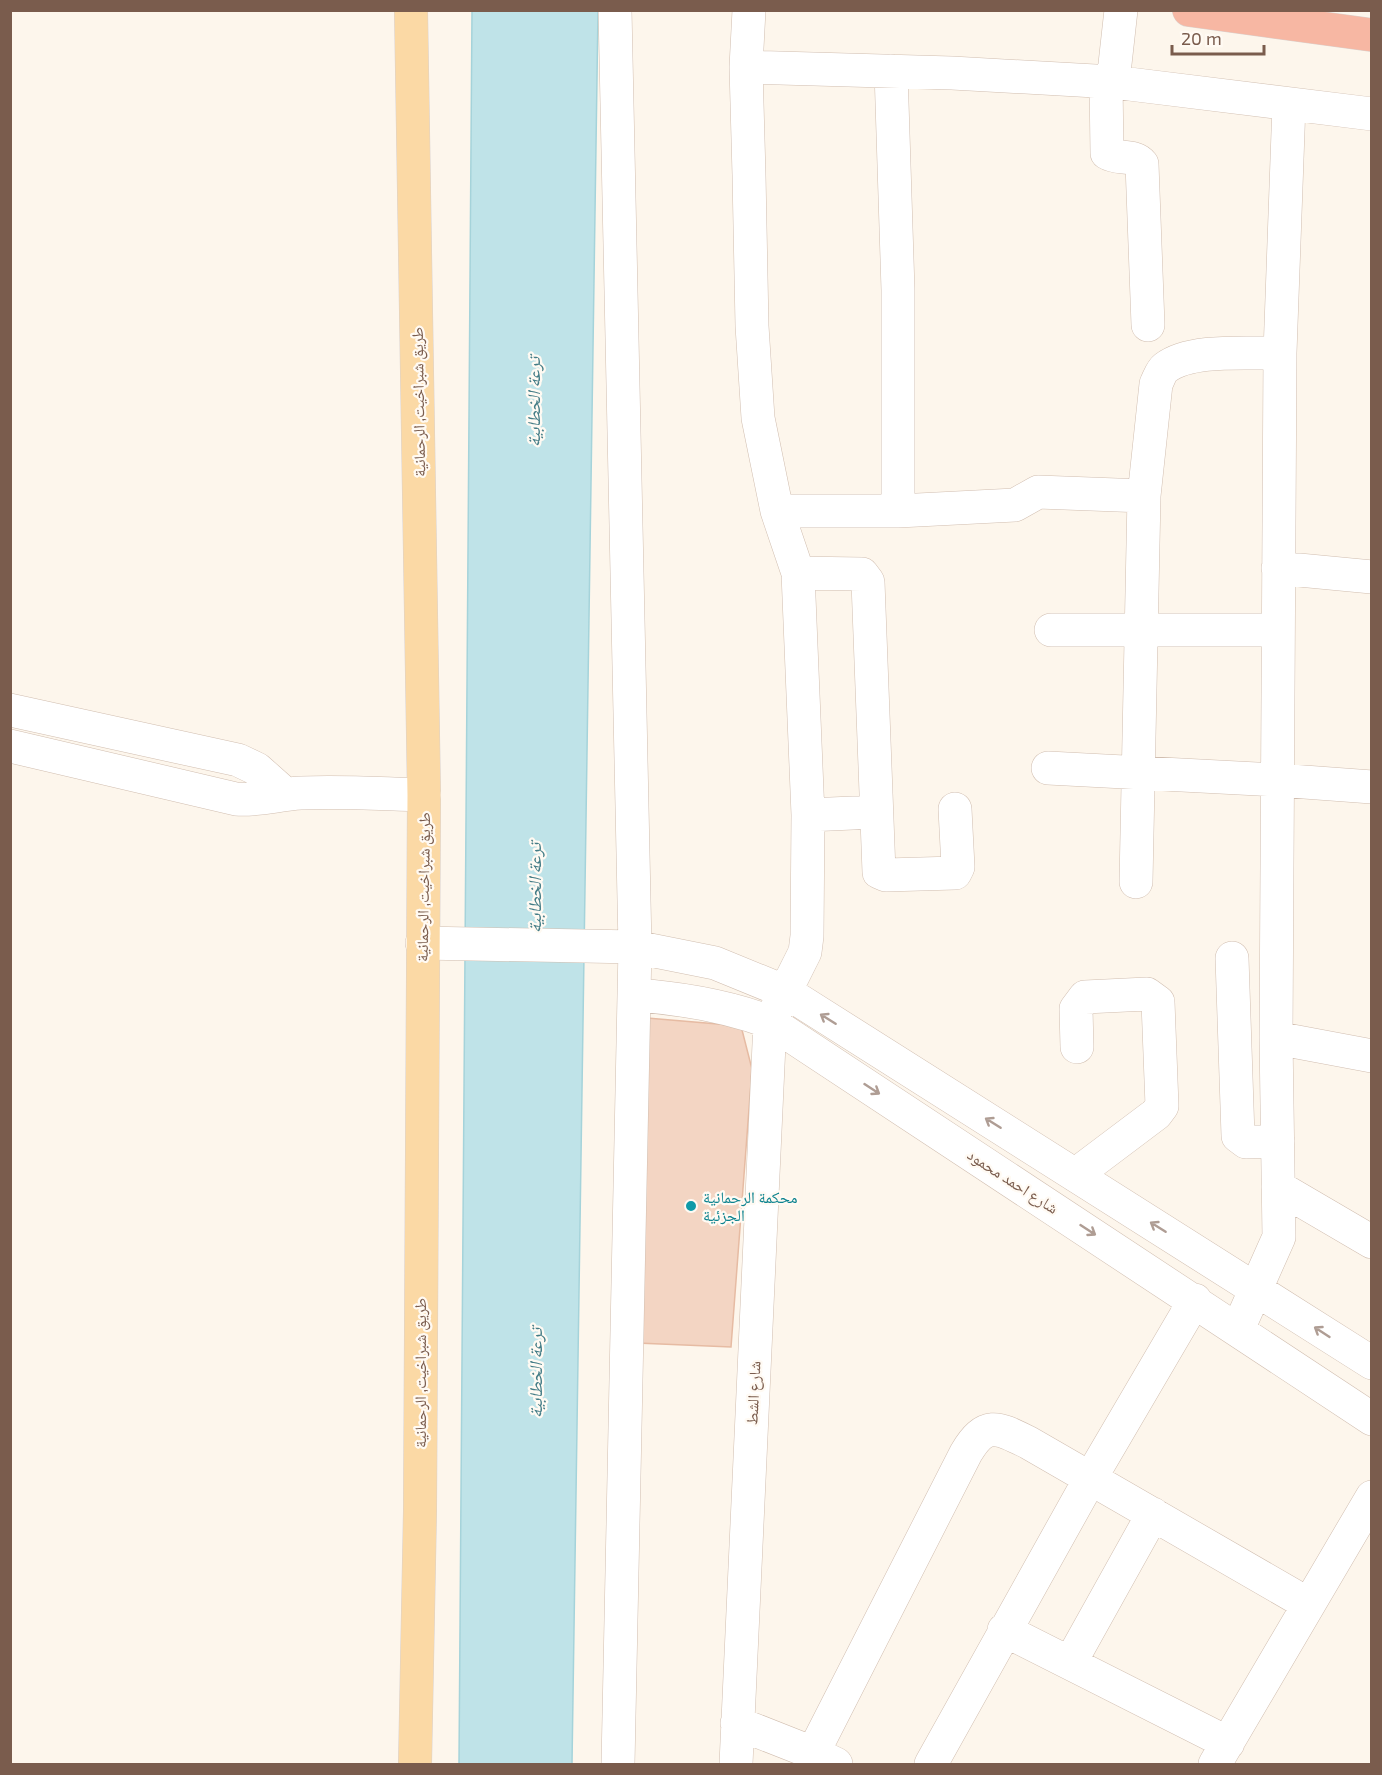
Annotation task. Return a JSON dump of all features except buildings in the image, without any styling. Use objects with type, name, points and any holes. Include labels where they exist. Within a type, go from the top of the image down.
[{"type":"highway","points":[[1190,10],[1371,36]]},
{"type":"main road","name":"طريق شبراخيت, الرحمانية","points":[[411,10],[424,795],[420,1499],[415,1764]]},
{"type":"street","points":[[615,10],[635,947],[618,1764]]},
{"type":"street","points":[[749,10],[746,68],[752,326],[758,418],[777,512],[798,573],[808,815],[805,952],[770,1022]]},
{"type":"street","points":[[1121,10],[1110,82],[1107,153],[1112,156],[1137,159],[1142,164],[1148,325]]},
{"type":"street","points":[[746,68],[891,71],[1110,82],[1371,114]]},
{"type":"street","points":[[891,71],[898,290],[898,511]]},
{"type":"street","points":[[1238,1329],[1279,1237],[1276,1038],[1278,568],[1280,353],[1289,104]]},
{"type":"street","points":[[1136,882],[1144,496],[1156,384],[1163,369],[1175,362],[1200,355],[1280,353]]},
{"type":"street","points":[[777,512],[898,511],[1016,505],[1038,492],[1144,496]]},
{"type":"street","points":[[1278,568],[1371,577]]},
{"type":"street","points":[[798,573],[862,574],[867,582],[879,872],[886,875],[953,874],[958,867],[955,809]]},
{"type":"street","points":[[1051,630],[1278,630]]},
{"type":"street","points":[[10,710],[238,760],[257,769],[284,794]]},
{"type":"street","points":[[10,746],[236,799],[265,799],[284,794],[424,795]]},
{"type":"street","points":[[1048,768],[1371,787]]},
{"type":"street","points":[[808,815],[875,812]]},
{"type":"street","points":[[422,943],[635,947],[716,963],[786,992],[1371,1364]]},
{"type":"street","points":[[1232,958],[1238,1136],[1246,1142],[1278,1141]]},
{"type":"street","points":[[1075,1175],[1156,1114],[1162,1106],[1158,1002],[1147,994],[1085,997],[1076,1009],[1077,1047]]},
{"type":"street","name":"شارع احمد محمود","points":[[634,995],[665,997],[735,1009],[770,1022],[1195,1300],[1371,1419]]},
{"type":"street","name":"شارع الشط","points":[[736,1764],[770,1022]]},
{"type":"street","points":[[1276,1038],[1371,1056]]},
{"type":"street","points":[[1278,1187],[1371,1242]]},
{"type":"street","points":[[931,1764],[1004,1630],[1195,1300]]},
{"type":"street","points":[[737,1723],[824,1759],[975,1438],[987,1429],[1000,1429],[1308,1604]]},
{"type":"street","points":[[1004,1630],[1070,1663],[1222,1754],[1371,1497]]},
{"type":"street","points":[[1070,1663],[1153,1514]]},
{"type":"water","name":"ترعة الخطابية","points":[[472,11],[598,11],[572,1764],[459,1764]]},
{"type":"place","name":"محكمة الرحمانية الجزئية","points":[[691,1206]]}]
